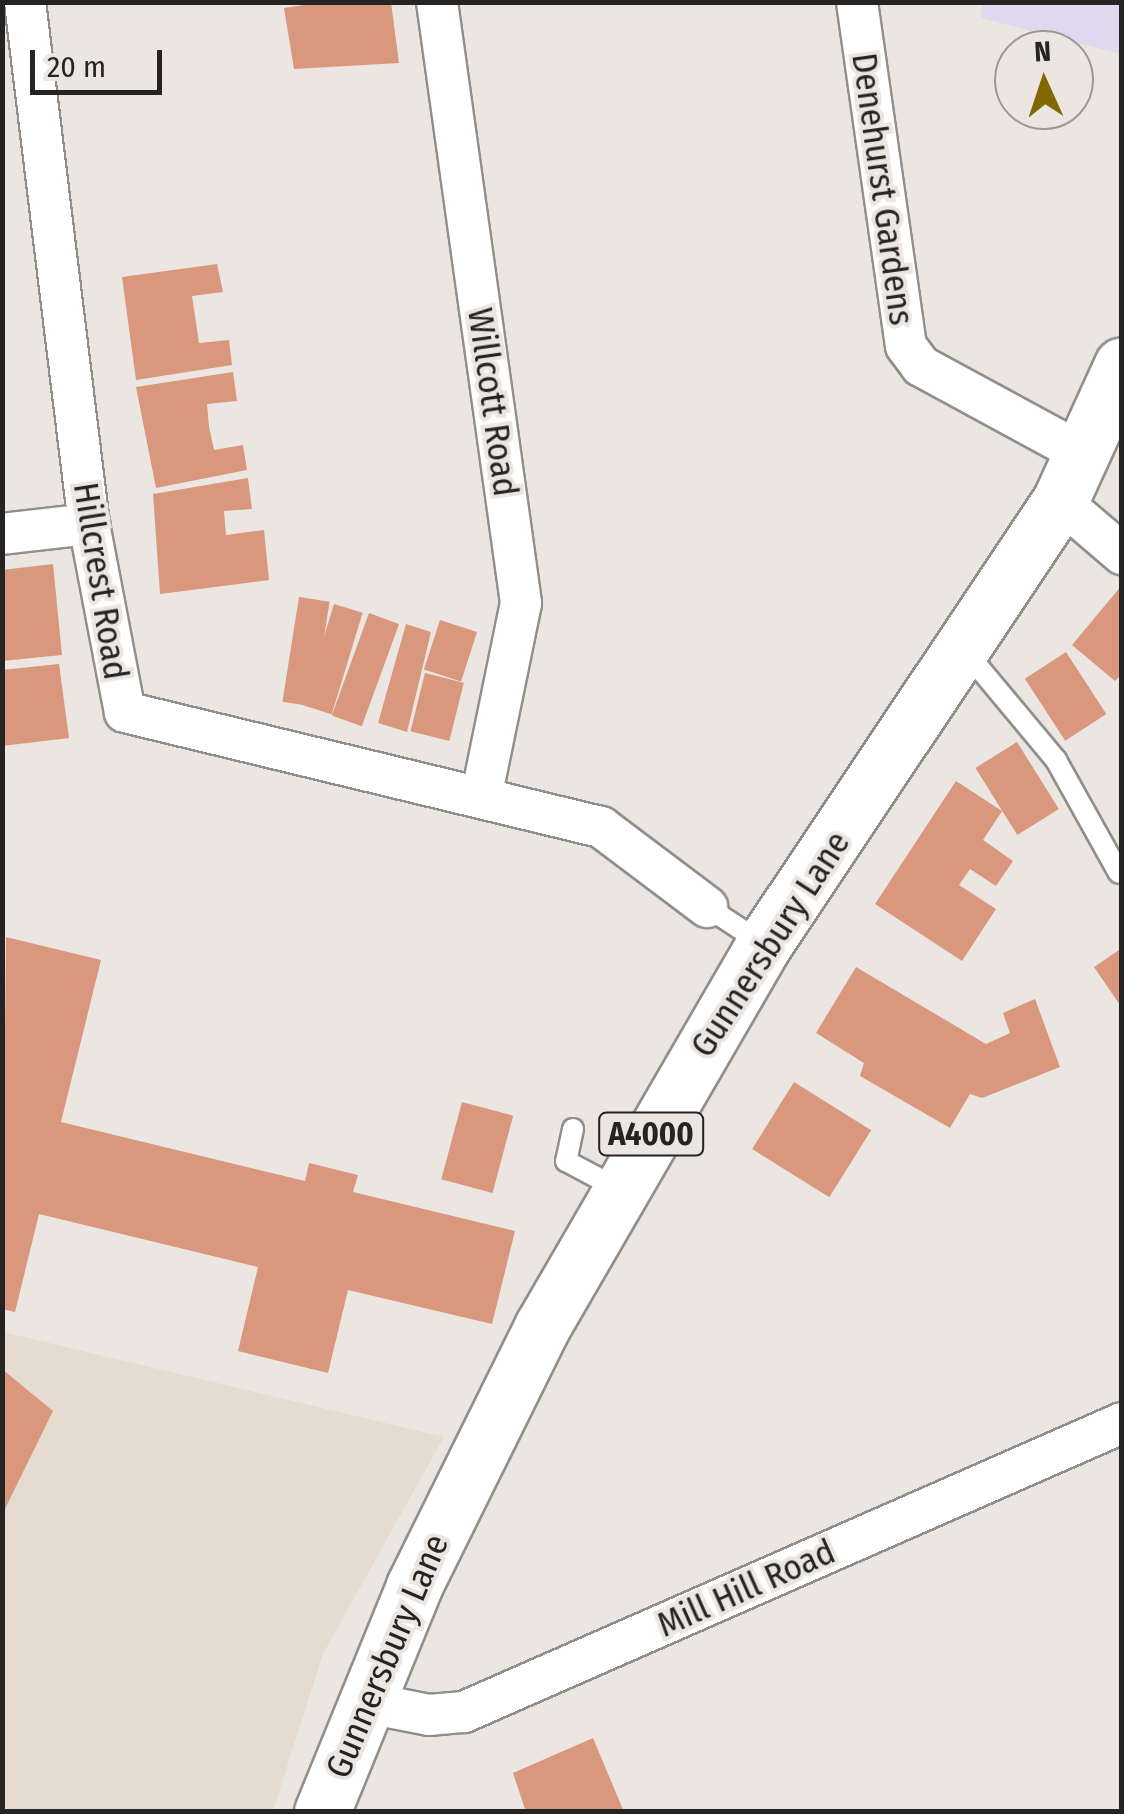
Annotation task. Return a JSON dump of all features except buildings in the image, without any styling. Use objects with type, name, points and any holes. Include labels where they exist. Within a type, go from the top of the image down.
[{"type":"main road","name":"Gunnersbury Lane","points":[[322,1812],[363,1702],[476,1453],[619,1189],[764,944],[966,652],[1072,478],[1117,388]]},
{"type":"street","name":"Hillcrest Road","points":[[24,2],[90,524],[125,712],[602,827],[707,907]]},
{"type":"street","name":"Willcott Road","points":[[437,2],[521,603],[481,798]]},
{"type":"street","name":"Denehurst Gardens","points":[[856,2],[906,346],[921,366],[1072,478],[1122,554]]},
{"type":"street","points":[[2,534],[90,524]]},
{"type":"street","name":"Mill Hill Road","points":[[363,1702],[429,1715],[464,1712],[1122,1424]]},
{"type":"lane","points":[[966,652],[1056,760],[1119,874]]},
{"type":"lane","name":"Hillcrest Road","points":[[707,907],[764,944]]},
{"type":"lane","points":[[573,1129],[566,1161],[619,1189]]},
{"type":"shaded area","points":[[983,3],[1121,3],[1121,54],[1094,47],[1094,30],[1028,30],[981,18]]},
{"type":"shaded area","points":[[3,1332],[444,1437],[323,1654],[273,1811],[3,1812]]}]
